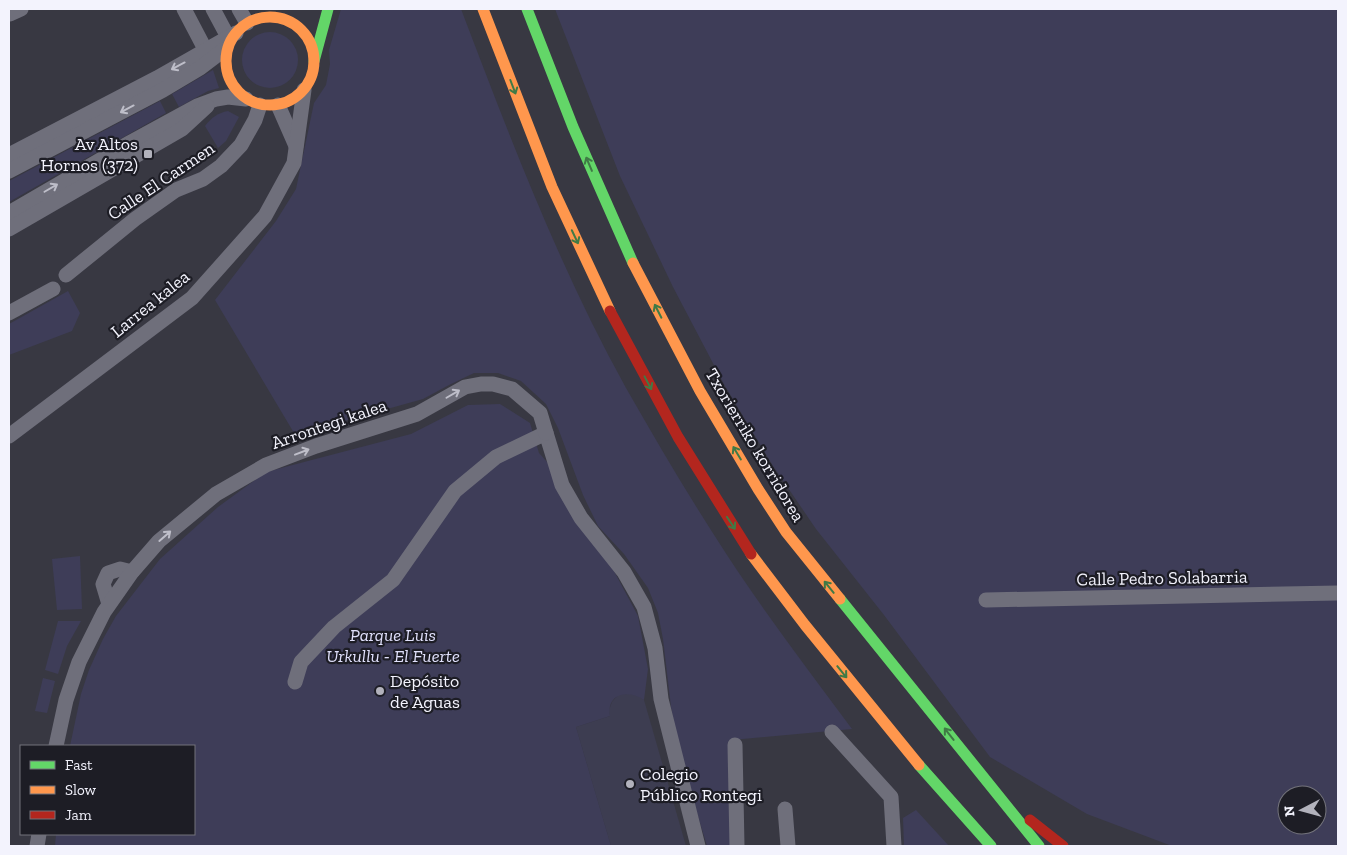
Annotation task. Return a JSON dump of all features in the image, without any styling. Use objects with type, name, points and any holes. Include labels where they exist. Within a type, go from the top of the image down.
[{"type":"main road","points":[[273,9],[240,32],[226,61],[228,76],[235,89],[253,102],[278,105],[293,100],[304,90],[312,76],[314,61],[328,9]]},
{"type":"main road","points":[[483,9],[537,150],[597,284],[663,409],[722,509],[767,576],[811,634],[902,745],[991,846]]},
{"type":"main road","name":"Txorierriko korridorea","points":[[527,9],[573,127],[619,234],[677,348],[727,437],[786,532],[860,625],[896,666],[979,773],[1039,846]]},
{"type":"main road","points":[[240,32],[274,17],[286,20],[298,27],[307,36],[312,48],[314,61]]},
{"type":"main road","points":[[979,773],[1025,816],[1063,846]]},
{"type":"main road","points":[[957,808],[970,839]]},
{"type":"street","points":[[184,9],[206,51]]},
{"type":"street","points":[[213,9],[240,32]]},
{"type":"street","points":[[239,9],[240,32]]},
{"type":"street","points":[[9,155],[240,32]]},
{"type":"street","points":[[9,172],[163,90],[200,68],[240,32]]},
{"type":"street","name":"Larrea kalea","points":[[9,436],[192,298],[264,216],[294,162],[304,90]]},
{"type":"street","points":[[9,213],[196,106],[228,97],[253,102]]},
{"type":"street","points":[[9,229],[182,129],[216,99]]},
{"type":"street","name":"Calle El Carmen","points":[[66,275],[142,214],[176,190],[203,179],[221,166],[241,145],[255,120],[253,102]]},
{"type":"street","points":[[278,105],[296,146]]},
{"type":"street","points":[[9,313],[53,289]]},
{"type":"street","name":"Arrontegi kalea","points":[[56,745],[66,700],[79,662],[109,604],[104,584],[108,573],[120,569],[132,572],[159,541],[216,494],[266,465],[316,446],[417,414],[465,387],[493,384],[512,389],[540,413],[562,484],[581,518],[624,572],[644,607],[655,648],[661,699],[698,846]]},
{"type":"street","points":[[294,682],[301,662],[334,627],[393,580],[455,491],[496,457],[546,433]]},
{"type":"street","name":"Calle Pedro Solabarria","points":[[986,600],[1338,593]]},
{"type":"street","points":[[832,732],[891,797],[894,846]]},
{"type":"street","points":[[735,745],[737,846]]},
{"type":"street","points":[[785,810],[788,846]]},
{"type":"shaded area","name":"Colegio Público Rontegi","points":[[626,693],[636,694],[644,700],[686,846],[611,846],[576,727],[610,716],[609,710],[612,702],[618,695]]},
{"type":"green space","points":[[341,9],[461,9],[517,154],[557,249],[626,388],[675,472],[727,555],[852,729],[731,740],[730,846],[707,846],[680,757],[671,707],[663,639],[658,613],[648,588],[624,554],[598,526],[583,495],[558,428],[546,404],[521,381],[498,373],[474,373],[423,399],[326,426],[297,438],[215,300],[276,221],[296,189],[314,103],[326,85],[330,64],[329,50]]},
{"type":"green space","points":[[555,9],[1338,9],[1338,846],[1172,846],[1087,814],[990,757],[884,615],[816,529],[773,466],[725,386],[673,287],[620,176]]},
{"type":"green space","points":[[270,32],[281,34],[290,40],[296,49],[298,60],[296,71],[290,80],[281,86],[270,88],[259,86],[250,80],[244,71],[242,60],[244,49],[250,40],[259,34]]},
{"type":"green space","points":[[213,70],[219,88],[208,91],[179,107],[172,94]]},
{"type":"green space","points":[[160,101],[166,113],[9,202],[9,181]]},
{"type":"green space","points":[[228,111],[239,117],[226,141],[218,148],[205,126],[215,116]]},
{"type":"green space","points":[[68,291],[80,313],[72,331],[9,355],[9,324]]},
{"type":"green space","name":"Parque Luis Urkullu - El Fuerte","points":[[500,404],[530,423],[539,453],[568,485],[638,616],[648,669],[644,700],[632,695],[620,695],[612,702],[610,716],[576,727],[611,846],[55,846],[56,835],[195,835],[195,745],[70,745],[81,694],[103,639],[116,616],[160,559],[218,507],[266,472],[411,434],[468,405]]},
{"type":"green space","points":[[80,556],[82,609],[57,610],[52,559]]},
{"type":"green space","points":[[58,621],[81,621],[67,646],[58,674],[45,670]]},
{"type":"green space","points":[[43,678],[55,681],[47,713],[35,711]]},
{"type":"green space","points":[[916,810],[949,846],[904,846],[903,818]]},
{"type":"traffic: fast","points":[[314,61],[328,9]]},
{"type":"traffic: fast","points":[[527,9],[573,127],[633,263]]},
{"type":"traffic: fast","points":[[840,599],[1039,846]]},
{"type":"traffic: fast","points":[[919,765],[991,846]]},
{"type":"traffic: slow","points":[[483,9],[552,187],[610,311]]},
{"type":"traffic: slow","points":[[270,17],[287,20],[301,30],[311,44],[314,61],[311,78],[301,92],[287,102],[270,105],[253,102],[239,92],[229,78],[226,61],[229,44],[239,30],[253,20],[270,17]]},
{"type":"traffic: slow","points":[[633,263],[700,391],[758,489],[786,532],[840,599]]},
{"type":"traffic: slow","points":[[751,554],[805,625],[919,765]]},
{"type":"traffic: jam","points":[[610,311],[678,437],[751,554]]},
{"type":"traffic: jam","points":[[1030,820],[1063,846]]},
{"type":"place","name":"Av Altos Hornos (372)","points":[[148,154]]},
{"type":"place","name":"Depósito de Aguas","points":[[380,691]]},
{"type":"place","name":"Colegio Público Rontegi","points":[[630,784]]}]
